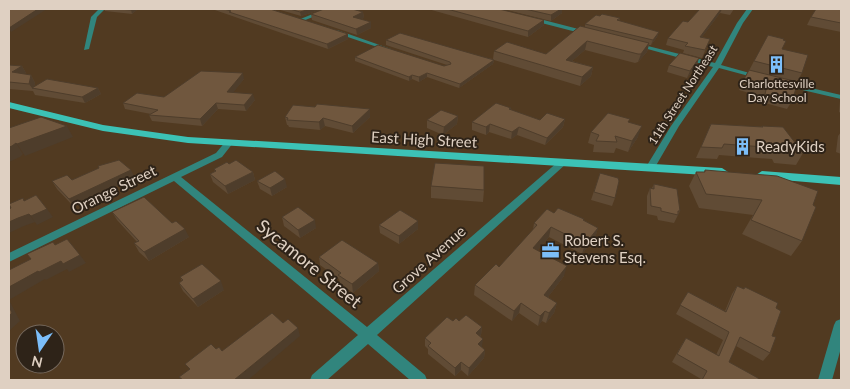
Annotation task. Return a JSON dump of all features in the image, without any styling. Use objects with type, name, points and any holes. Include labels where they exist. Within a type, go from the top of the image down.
[{"type":"main road","name":"East High Street","points":[[9,105],[103,128],[178,139],[651,167],[841,181]]},
{"type":"street","points":[[86,49],[94,17],[102,9]]},
{"type":"street","points":[[301,20],[329,9]]},
{"type":"street","name":"11th Street Northeast","points":[[651,167],[675,126],[717,66],[750,9]]},
{"type":"street","points":[[293,17],[310,23]]},
{"type":"street","points":[[527,18],[600,36]]},
{"type":"street","points":[[328,29],[392,50]]},
{"type":"street","points":[[626,43],[764,78]]},
{"type":"street","points":[[773,80],[841,97]]},
{"type":"street","name":"Orange Street","points":[[9,258],[219,155],[229,143]]},
{"type":"street","name":"Grove Avenue","points":[[316,380],[562,163]]},
{"type":"street","name":"Sycamore Street","points":[[175,177],[420,380]]},
{"type":"street","points":[[825,380],[841,325]]},
{"type":"building","points":[[9,9],[38,9],[9,28]]},
{"type":"building","points":[[224,9],[270,9],[348,34],[327,44]]},
{"type":"building","points":[[290,9],[310,9],[300,12]]},
{"type":"building","points":[[324,9],[352,9],[363,12],[353,17],[371,22],[356,29],[311,14]]},
{"type":"building","points":[[447,9],[499,9],[544,20],[528,31]]},
{"type":"building","points":[[525,9],[561,9],[551,15]]},
{"type":"building","points":[[700,9],[721,9],[700,37],[710,39],[705,50],[685,46],[688,43],[668,38],[683,21],[688,22]]},
{"type":"building","points":[[816,9],[841,9],[841,23],[811,17]]},
{"type":"building","points":[[602,14],[620,18],[617,20],[659,32],[653,40],[585,24],[596,15],[600,16]]},
{"type":"building","points":[[580,26],[649,43],[641,54],[638,54],[587,41],[566,60],[593,67],[582,77],[494,51],[507,42],[546,54]]},
{"type":"building","points":[[400,33],[494,60],[460,84],[427,73],[419,77],[412,75],[409,77],[355,57],[378,45],[444,66],[451,64],[450,62],[386,40]]},
{"type":"building","points":[[768,35],[786,41],[782,49],[808,55],[802,73],[754,61]]},
{"type":"building","points":[[680,53],[699,58],[690,71],[669,65]]},
{"type":"building","points":[[9,65],[22,66],[12,72],[31,75],[29,84],[9,82]]},
{"type":"building","points":[[749,70],[798,82],[792,101],[765,94],[766,90],[742,83]]},
{"type":"building","points":[[201,71],[243,73],[227,92],[253,94],[244,105],[216,103],[200,119],[149,115],[158,110],[123,103],[137,93],[164,97]]},
{"type":"building","points":[[47,79],[98,88],[82,97],[32,88]]},
{"type":"building","points":[[496,103],[540,120],[547,113],[565,119],[547,138],[519,127],[512,132],[490,124],[486,127],[472,122]]},
{"type":"building","points":[[317,104],[370,109],[352,126],[323,118],[319,122],[287,120],[288,118],[285,117],[293,105],[315,107]]},
{"type":"building","points":[[441,110],[458,116],[444,127],[427,120]]},
{"type":"building","points":[[608,113],[630,119],[628,122],[642,126],[632,141],[615,136],[617,142],[596,141],[599,135],[591,132]]},
{"type":"building","points":[[41,117],[67,126],[9,147],[9,128]]},
{"type":"building","points":[[711,124],[783,127],[803,153],[781,152],[778,148],[724,144],[722,148],[701,147]]},
{"type":"building","points":[[119,160],[131,170],[69,199],[52,181],[67,175],[72,180],[99,168],[98,166]]},
{"type":"building","points":[[236,160],[253,172],[225,186],[210,174],[216,171],[214,169],[227,162],[229,164]]},
{"type":"building","points":[[435,163],[484,166],[484,190],[431,186]]},
{"type":"building","points":[[705,170],[777,176],[818,191],[813,205],[816,207],[802,241],[751,220],[762,200],[706,194],[696,172],[705,172]]},
{"type":"building","points":[[275,171],[285,179],[270,188],[257,181]]},
{"type":"building","points":[[600,173],[618,178],[615,198],[594,192]]},
{"type":"building","points":[[654,184],[677,189],[680,211],[678,211],[678,215],[661,211],[661,208],[651,206],[650,188],[654,189]]},
{"type":"building","points":[[36,195],[47,209],[9,222],[9,209],[11,208],[9,204],[23,198],[24,201]]},
{"type":"building","points":[[144,197],[172,223],[176,221],[185,229],[144,252],[134,243],[139,241],[112,212]]},
{"type":"building","points":[[298,207],[315,220],[298,230],[282,217]]},
{"type":"building","points":[[558,208],[584,219],[598,228],[585,244],[551,227],[533,248],[567,266],[544,295],[557,303],[549,313],[545,311],[540,316],[521,303],[514,311],[475,285],[496,264],[499,267],[537,225],[534,223],[547,209],[554,213]]},
{"type":"building","points":[[400,210],[418,221],[399,236],[379,225]]},
{"type":"building","points":[[67,239],[80,255],[63,264],[61,261],[38,271],[9,287],[9,270],[31,259],[27,254],[53,242],[55,245]]},
{"type":"building","points":[[342,240],[378,263],[352,284],[338,275],[341,273],[319,257]]},
{"type":"building","points":[[202,264],[221,281],[193,299],[179,283],[183,280],[180,277]]},
{"type":"building","points":[[737,286],[744,289],[745,287],[778,303],[776,308],[781,311],[772,336],[776,337],[770,353],[740,337],[729,362],[759,380],[702,380],[707,371],[677,354],[686,338],[719,356],[729,332],[680,305],[688,292],[726,312]]},
{"type":"building","points":[[272,313],[283,323],[288,319],[298,328],[234,380],[183,380],[179,377],[190,369],[185,364],[211,344],[216,349],[219,347],[222,351]]},
{"type":"building","points":[[466,315],[482,327],[476,333],[483,339],[478,344],[485,350],[469,368],[461,362],[455,368],[428,346],[431,343],[425,338],[447,317],[453,321],[456,318],[459,321]]},
{"type":"place","name":"Charlottesville Day School","points":[[777,65]]},
{"type":"place","name":"ReadyKids","points":[[742,147]]},
{"type":"place","name":"Robert S. Stevens Esq.","points":[[550,250]]}]
